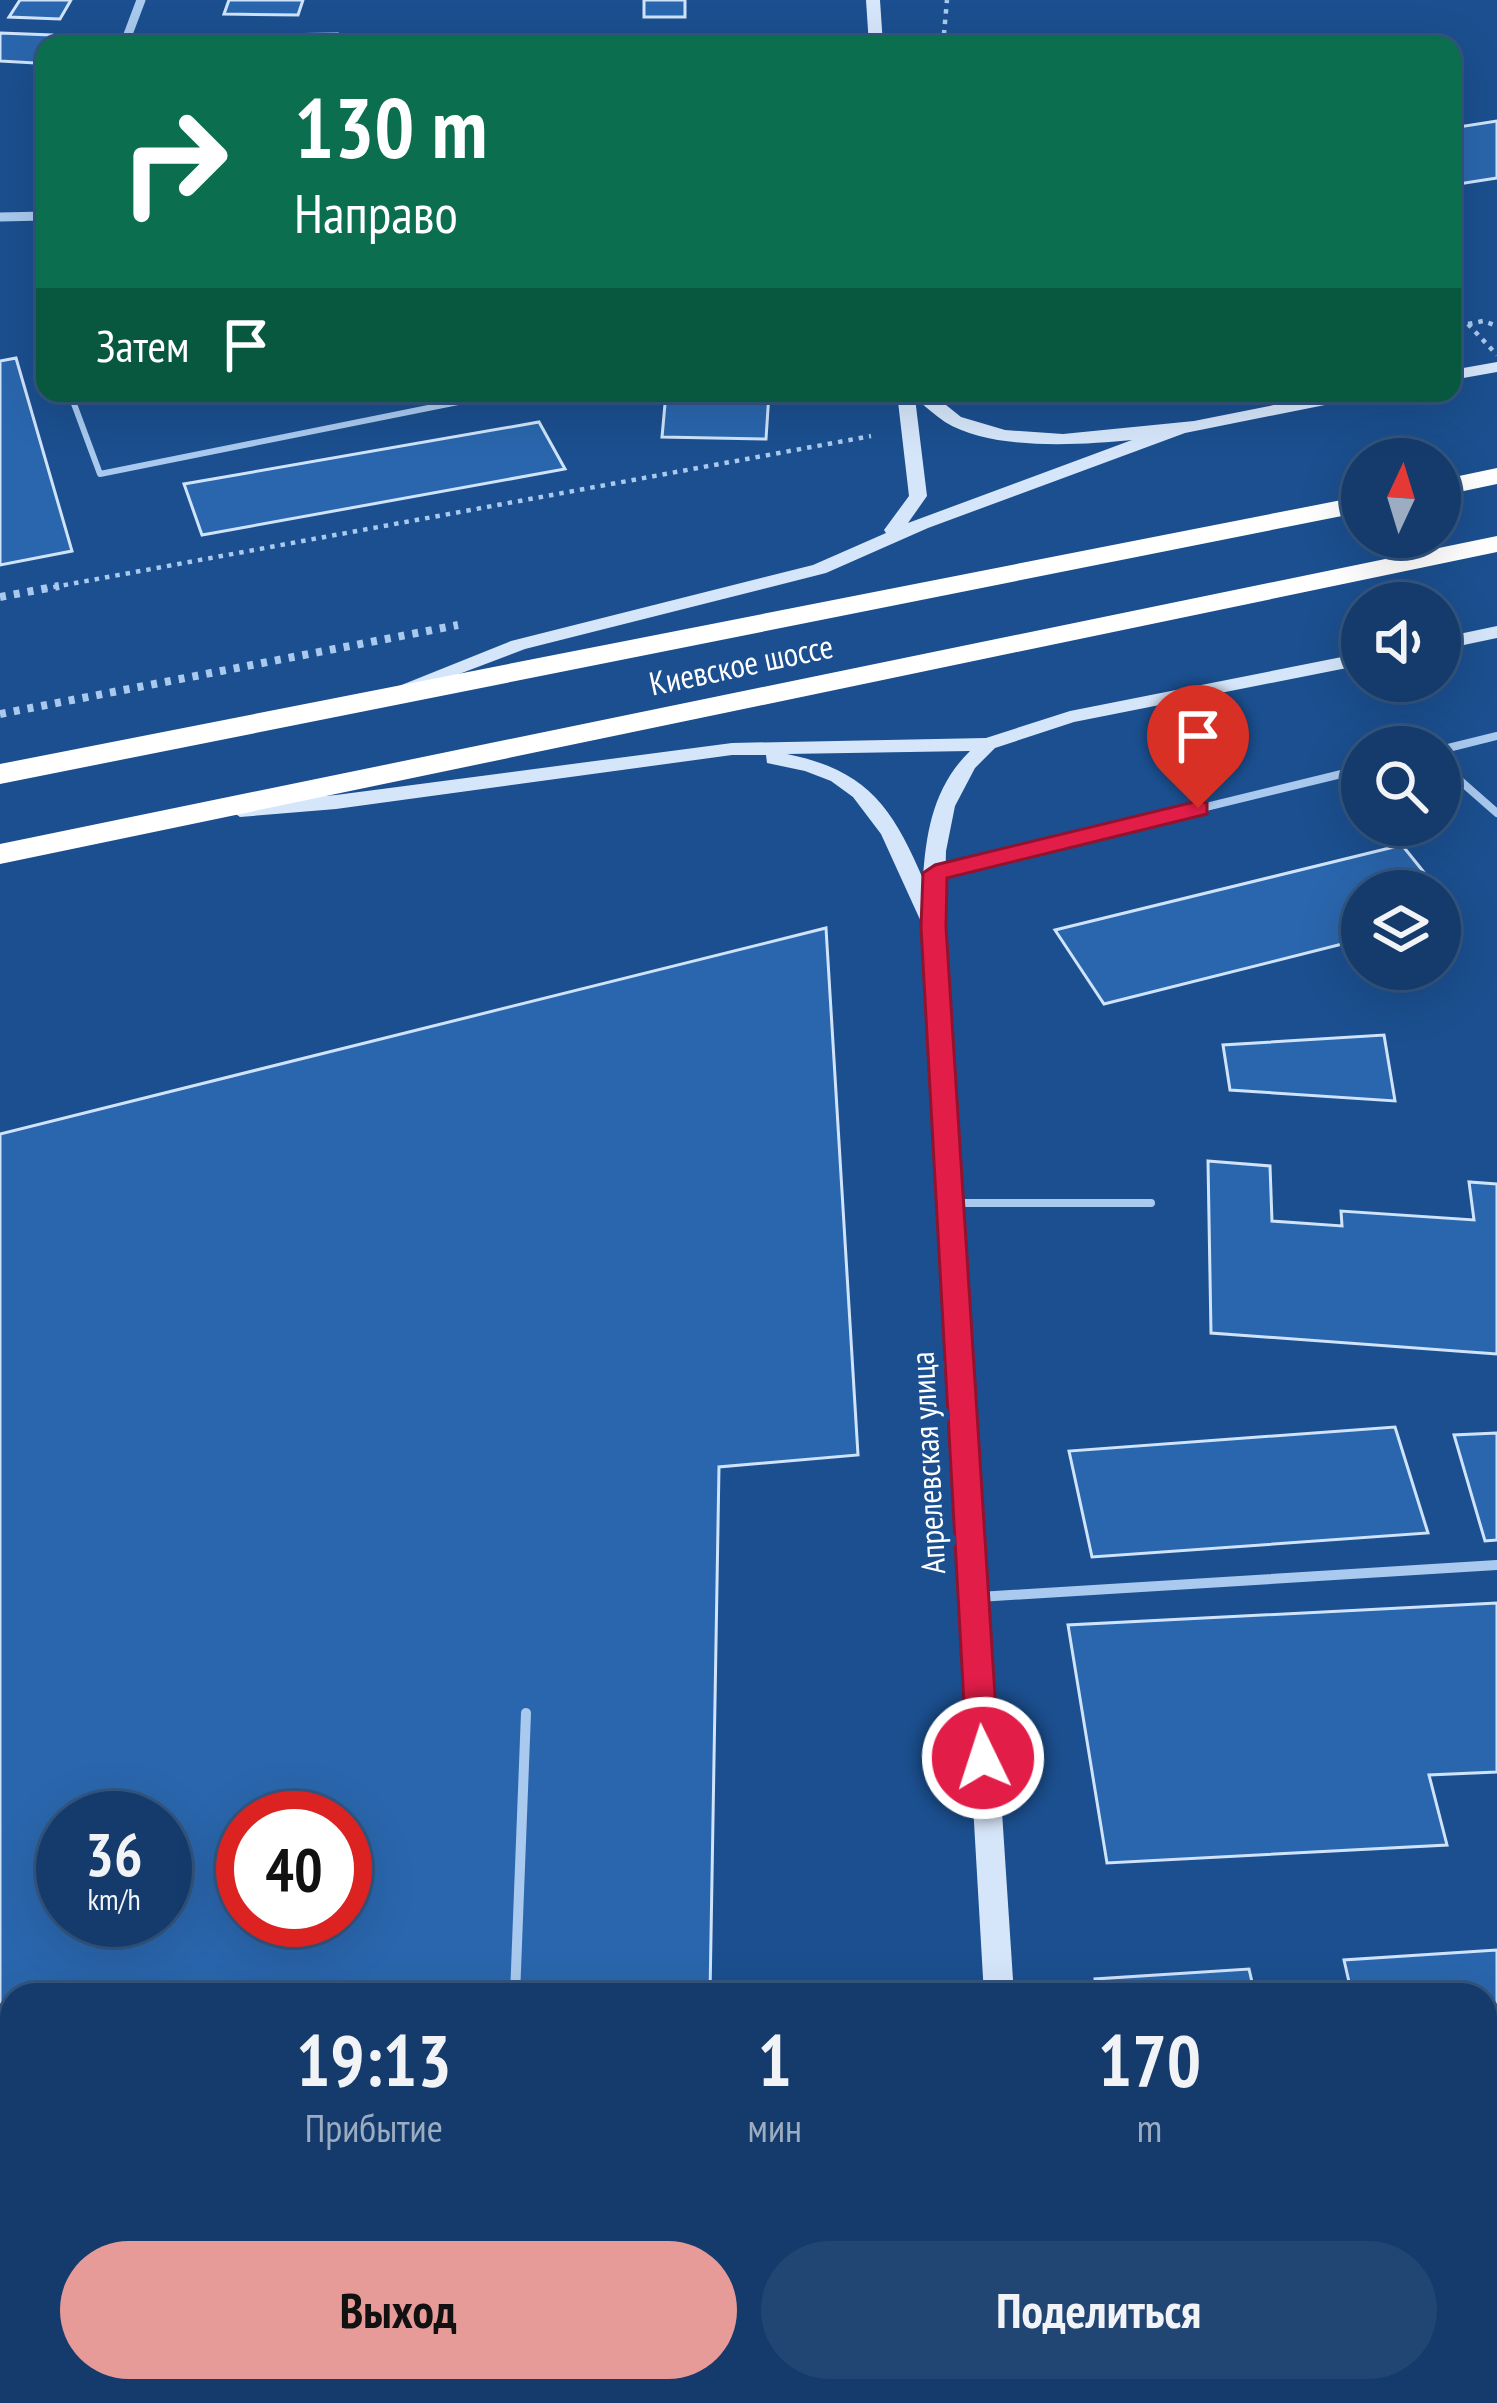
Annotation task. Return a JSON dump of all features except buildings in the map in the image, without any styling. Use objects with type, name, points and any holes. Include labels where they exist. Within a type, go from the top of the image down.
[{"type":"highway","points":[[1461,484],[1497,476]]},
{"type":"highway","name":"Киевское шоссе","points":[[0,774],[1341,508]]},
{"type":"highway","name":"Киевское шоссе","points":[[0,854],[1497,544]]},
{"type":"street","points":[[127,36],[141,0]]},
{"type":"street","points":[[873,0],[875,36]]},
{"type":"street","points":[[0,217],[36,216]]},
{"type":"street","points":[[1461,373],[1497,367]]},
{"type":"street","points":[[856,556],[898,526],[918,496],[908,402]]},
{"type":"street","points":[[930,402],[951,422],[1007,439],[1051,441],[1186,426],[1313,402]]},
{"type":"street","points":[[368,701],[518,645],[614,617],[773,582],[856,556],[921,524],[1186,426]]},
{"type":"street","points":[[1461,640],[1497,632]]},
{"type":"street","points":[[196,814],[336,802],[732,749],[988,744],[1070,717],[1341,663]]},
{"type":"street","points":[[933,927],[936,831],[952,779],[988,744]]},
{"type":"street","points":[[682,755],[790,760],[846,780],[882,812],[933,927]]},
{"type":"street","name":"Апрелевская улица","points":[[933,927],[998,1983]]},
{"type":"lane","points":[[73,402],[100,474],[458,402]]},
{"type":"lane","points":[[1461,745],[1497,736]]},
{"type":"lane","points":[[935,873],[1341,774]]},
{"type":"lane","points":[[1461,782],[1497,813]]},
{"type":"lane","points":[[950,1203],[1151,1202]]},
{"type":"lane","points":[[974,1598],[1497,1565]]},
{"type":"lane","points":[[515,1983],[526,1713]]},
{"type":"path","points":[[944,36],[947,0]]},
{"type":"path","points":[[1497,326],[1483,321],[1468,324],[1497,355]]},
{"type":"path","points":[[0,597],[878,435]]},
{"type":"path","points":[[0,714],[465,624]]},
{"type":"route","points":[[983,1758],[933,927],[935,873],[1198,808]]}]
